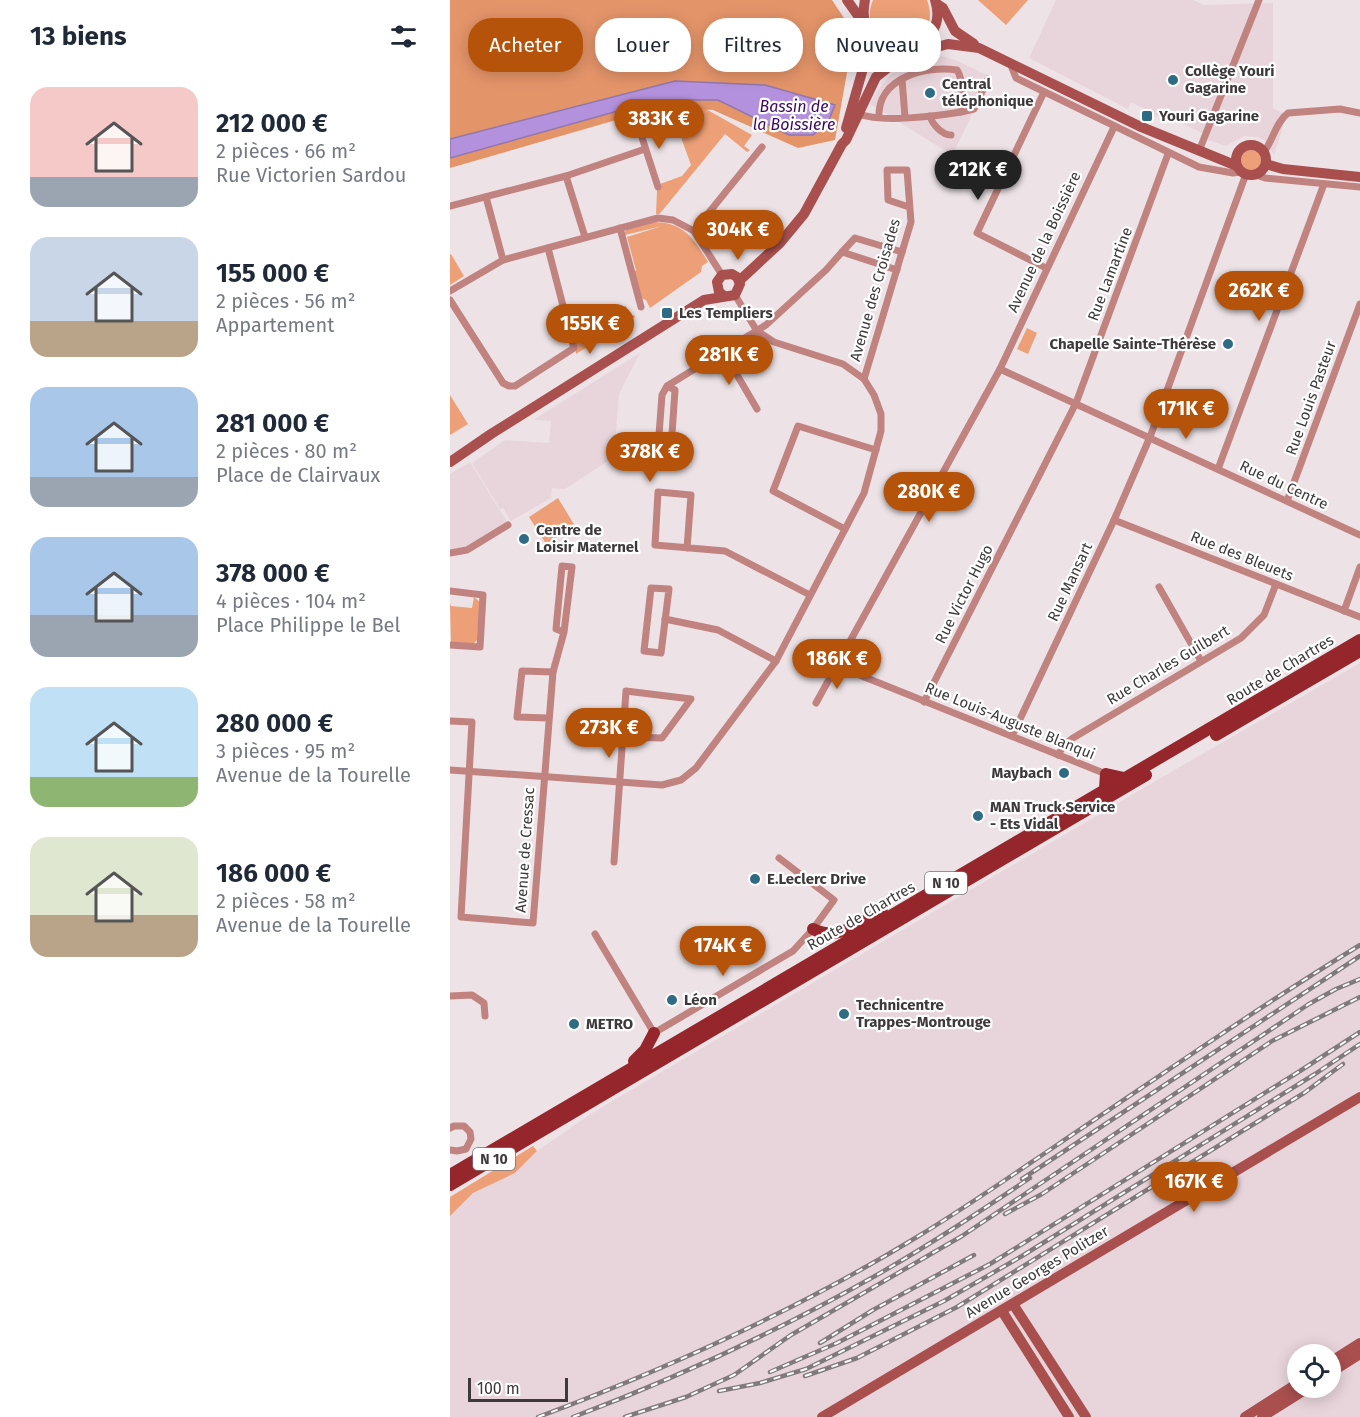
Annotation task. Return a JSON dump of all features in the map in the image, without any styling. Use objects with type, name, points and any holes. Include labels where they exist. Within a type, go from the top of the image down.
[{"type":"main road","name":"Route de Chartres","points":[[535,1130],[569,1104],[1360,639]]},
{"type":"main road","name":"Route de Chartres","points":[[535,1130],[1360,651]]},
{"type":"main road","points":[[1105,789],[1106,774],[1124,778]]},
{"type":"main road","points":[[813,929],[828,934],[847,930],[925,889],[934,890]]},
{"type":"main road","points":[[569,1104],[594,1085],[640,1057],[654,1033]]},
{"type":"main road","name":"N 10","points":[[450,1176],[535,1130]]},
{"type":"main road","name":"N 10","points":[[450,1185],[535,1130]]},
{"type":"street","points":[[847,0],[860,18]]},
{"type":"street","points":[[864,18],[865,0]]},
{"type":"street","points":[[1199,151],[1259,0]]},
{"type":"street","points":[[936,2],[937,18]]},
{"type":"street","points":[[936,2],[943,8],[955,31],[979,48],[1139,126],[1212,155],[1245,172],[1265,178],[1360,188]]},
{"type":"street","points":[[941,46],[948,44],[979,48]]},
{"type":"street","points":[[1010,63],[1016,78],[1168,154],[1199,167],[1233,173],[1260,172],[1266,164],[1264,152],[1257,146],[1248,145],[1238,152],[1212,155]]},
{"type":"street","points":[[879,117],[882,101],[893,84],[925,71],[946,68],[957,70],[960,74],[961,112]]},
{"type":"street","points":[[737,278],[755,267],[789,233],[804,214],[842,144],[862,72]]},
{"type":"street","points":[[842,144],[876,77],[882,72]]},
{"type":"street","points":[[902,79],[905,117]]},
{"type":"street","points":[[859,114],[879,117],[930,116],[974,109],[988,79]]},
{"type":"street","points":[[1044,92],[976,233],[1046,268]]},
{"type":"street","points":[[1264,152],[1282,117],[1288,113],[1340,109],[1360,112]]},
{"type":"street","points":[[930,116],[933,123],[947,135],[951,135]]},
{"type":"street","points":[[636,120],[658,187]]},
{"type":"street","name":"Avenue de la Boissière","points":[[816,703],[1000,369],[1114,127]]},
{"type":"street","points":[[694,231],[762,147]]},
{"type":"street","points":[[450,206],[566,176],[645,149]]},
{"type":"street","points":[[1238,152],[1245,172]]},
{"type":"street","name":"Rue Lamartine","points":[[1076,403],[1168,154]]},
{"type":"street","points":[[1266,164],[1283,169],[1360,177]]},
{"type":"street","name":"Avenue des Croisades","points":[[864,379],[911,222],[907,170],[887,170],[888,200],[909,207]]},
{"type":"street","name":"Rue Mansart","points":[[1012,736],[1114,520],[1150,437],[1245,172]]},
{"type":"street","points":[[566,176],[585,237]]},
{"type":"street","points":[[1218,469],[1323,184]]},
{"type":"street","points":[[486,197],[502,260]]},
{"type":"street","points":[[450,291],[502,260],[658,218],[673,220],[694,231],[720,280],[719,292],[729,295],[757,330],[774,342],[843,364],[864,379],[874,395],[881,414],[881,432],[864,493],[776,661],[696,768],[681,780],[662,785],[450,770]]},
{"type":"street","points":[[620,228],[641,308]]},
{"type":"street","points":[[667,386],[675,390],[671,449],[658,448],[662,395],[667,386],[766,325],[826,270],[855,238],[902,252]]},
{"type":"street","points":[[450,300],[503,383],[514,386],[574,348],[548,248]]},
{"type":"street","points":[[842,252],[897,270]]},
{"type":"street","points":[[450,462],[704,300],[728,273],[737,278],[740,288],[729,295],[704,300]]},
{"type":"street","name":"Rue Louis Pasteur","points":[[1287,501],[1360,304]]},
{"type":"street","points":[[723,351],[757,409]]},
{"type":"street","name":"Rue du Centre","points":[[1000,369],[1360,535]]},
{"type":"street","name":"Rue Victor Hugo","points":[[924,702],[1076,403]]},
{"type":"street","points":[[845,529],[772,491],[798,426],[876,450]]},
{"type":"street","points":[[450,456],[491,434]]},
{"type":"street","points":[[687,548],[691,495],[658,492],[655,545],[687,548],[725,550],[810,595]]},
{"type":"street","name":"Rue des Bleuets","points":[[1114,520],[1360,617]]},
{"type":"street","points":[[450,553],[467,550],[508,525]]},
{"type":"street","points":[[544,777],[553,672],[564,632],[572,567],[562,566],[556,629],[564,632]]},
{"type":"street","points":[[1344,611],[1360,567]]},
{"type":"street","name":"Rue Charles Guilbert","points":[[1058,755],[1064,745],[1073,738],[1241,638],[1264,615],[1276,585]]},
{"type":"street","points":[[1159,587],[1201,661]]},
{"type":"street","points":[[651,588],[669,589],[665,619],[660,653],[644,651],[651,588]]},
{"type":"street","points":[[450,591],[483,595],[480,647],[450,645]]},
{"type":"street","points":[[665,619],[718,630],[776,661]]},
{"type":"street","name":"Rue Louis-Auguste Blanqui","points":[[837,666],[1106,774]]},
{"type":"street","points":[[548,718],[517,717],[522,671],[553,672]]},
{"type":"street","points":[[614,861],[626,691],[691,699],[663,738],[623,737]]},
{"type":"street","points":[[450,721],[472,722],[469,771]]},
{"type":"street","name":"Avenue de Cressac","points":[[469,771],[460,917],[533,923],[544,777]]},
{"type":"street","points":[[596,934],[654,1033],[794,951],[834,900],[779,858]]},
{"type":"street","points":[[450,996],[472,995],[484,1003],[485,1016]]},
{"type":"street","name":"Avenue Georges Politzer","points":[[827,1414],[1360,1097]]},
{"type":"street","points":[[450,1128],[464,1126],[470,1132],[471,1139],[461,1151],[451,1149]]},
{"type":"street","points":[[1013,1304],[1086,1417]]},
{"type":"street","points":[[1002,1311],[1069,1417]]},
{"type":"street","points":[[1341,1355],[1360,1343]]},
{"type":"street","points":[[1341,1366],[1360,1354]]},
{"type":"street","points":[[1245,1417],[1287,1390]]},
{"type":"street","points":[[1262,1417],[1292,1398]]},
{"type":"shaded area","points":[[450,0],[832,0],[844,18],[815,18],[815,72],[847,72],[835,140],[798,148],[713,110],[661,107],[450,168],[450,158],[656,100],[718,100],[789,135],[834,105],[765,85],[675,81],[450,139]]},
{"type":"shaded area","points":[[873,0],[927,0],[930,18],[870,18]]},
{"type":"shaded area","points":[[978,0],[1028,0],[1006,25]]},
{"type":"shaded area","name":"Collège Youri Gagarine","points":[[1056,0],[1193,0],[1204,5],[1273,3],[1273,108],[1287,115],[1274,155],[1265,141],[1258,137],[1244,136],[1226,146],[1207,140],[1208,136],[1173,119],[1175,114],[1159,117],[1131,102],[1128,109],[1029,58]]},
{"type":"shaded area","points":[[941,56],[956,60],[991,77],[952,155],[870,104],[877,91],[892,73],[941,72]]},
{"type":"shaded area","points":[[670,107],[704,108],[752,135],[744,146],[750,150],[747,152],[725,134],[662,211],[656,214],[657,191],[660,184],[682,176],[691,165]]},
{"type":"shaded area","points":[[1251,150],[1258,153],[1261,160],[1258,167],[1251,170],[1244,167],[1241,160],[1244,153]]},
{"type":"shaded area","points":[[652,222],[672,225],[686,233],[708,262],[702,266],[701,272],[650,308],[646,300],[641,298],[627,237],[662,226],[625,235],[624,233],[628,228]]},
{"type":"shaded area","points":[[450,255],[464,276],[450,285]]},
{"type":"shaded area","points":[[626,306],[628,316],[634,315],[635,317],[576,354],[575,343],[582,340],[576,320]]},
{"type":"shaded area","points":[[1027,328],[1037,333],[1028,354],[1017,349]]},
{"type":"shaded area","points":[[640,353],[619,394],[614,457],[565,489],[552,488],[551,498],[511,521],[503,508],[500,509],[472,463],[505,440],[549,443],[551,421],[533,420]]},
{"type":"shaded area","points":[[450,395],[468,424],[450,435]]},
{"type":"shaded area","points":[[470,462],[509,525],[471,548],[450,554],[450,474]]},
{"type":"shaded area","points":[[558,498],[575,526],[546,544],[529,517]]},
{"type":"shaded area","points":[[474,597],[480,602],[477,640],[474,643],[451,643],[450,603],[451,606],[472,608]]},
{"type":"shaded area","points":[[1360,663],[1360,1417],[450,1417],[450,1216],[473,1193],[515,1173],[537,1151],[592,1113]]},
{"type":"shaded area","points":[[533,1146],[537,1151],[515,1173],[473,1193],[450,1216],[450,1197]]},
{"type":"water","name":"Bassin de la Boissière","points":[[675,81],[765,85],[835,105],[828,122],[813,135],[789,135],[718,100],[657,100],[450,158],[450,139]]},
{"type":"railway","points":[[538,1417],[684,1358],[779,1313],[872,1264],[970,1203],[1245,1018],[1360,945]]},
{"type":"railway","points":[[1022,1179],[1360,956]]},
{"type":"railway","points":[[625,1417],[686,1397],[734,1375],[791,1335],[962,1236],[1309,1004],[1360,979]]},
{"type":"railway","points":[[1005,1214],[1042,1194],[1272,1041],[1360,997]]},
{"type":"railway","points":[[770,1372],[837,1343],[990,1264],[1360,1032]]},
{"type":"railway","points":[[719,1391],[760,1383],[806,1369],[944,1301],[1022,1256],[1360,1044]]},
{"type":"railway","points":[[805,1376],[857,1358],[957,1307],[1304,1093],[1343,1064]]},
{"type":"railway","points":[[573,1417],[689,1370],[802,1316],[914,1253],[1030,1178]]},
{"type":"railway","points":[[820,1343],[873,1310],[974,1255]]},
{"type":"place","name":"Collège Youri Gagarine","points":[[1173,80]]},
{"type":"place","name":"Central téléphonique","points":[[930,93]]},
{"type":"place","name":"Youri Gagarine","points":[[1147,116]]},
{"type":"place","name":"Les Templiers","points":[[667,313]]},
{"type":"place","name":"Chapelle Sainte-Thérèse","points":[[1228,344]]},
{"type":"place","name":"Centre de Loisir Maternel","points":[[524,539]]},
{"type":"place","name":"Maybach","points":[[1064,773]]},
{"type":"place","name":"MAN Truck Service - Ets Vidal","points":[[978,816]]},
{"type":"place","name":"E.Leclerc Drive","points":[[755,879]]},
{"type":"place","name":"Léon","points":[[672,1000]]},
{"type":"place","name":"Technicentre Trappes-Montrouge","points":[[844,1014]]},
{"type":"place","name":"METRO","points":[[574,1024]]}]
